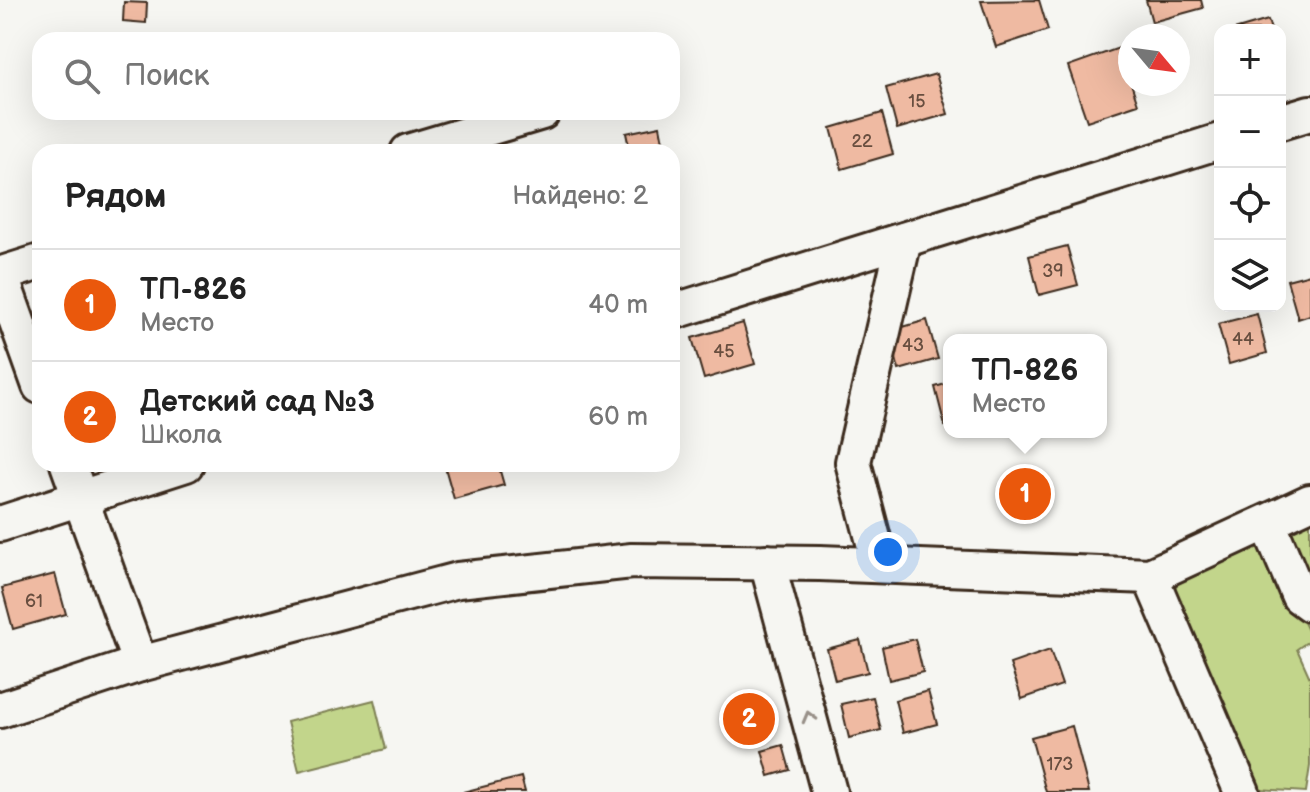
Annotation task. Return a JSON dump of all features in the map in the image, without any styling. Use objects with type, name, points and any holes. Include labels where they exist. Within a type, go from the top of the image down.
[{"type":"street","points":[[1286,120],[1310,113]]},
{"type":"street","points":[[435,144],[515,120]]},
{"type":"street","points":[[680,310],[1214,143]]},
{"type":"street","points":[[880,565],[853,462],[904,240]]},
{"type":"street","points":[[32,264],[1,274],[32,363]]},
{"type":"street","points":[[71,472],[140,664]]},
{"type":"street","points":[[0,524],[160,472]]},
{"type":"street","points":[[0,710],[140,664],[458,580],[632,561],[880,565],[1150,576],[1310,502]]},
{"type":"street","points":[[1268,523],[1299,596],[1310,604]]},
{"type":"street","points":[[767,562],[829,792]]},
{"type":"street","points":[[1150,576],[1242,792]]},
{"type":"green space","points":[[1310,514],[1310,577],[1286,533],[1289,523]]},
{"type":"green space","points":[[1254,542],[1268,546],[1310,635],[1310,640],[1297,649],[1310,678],[1310,766],[1306,792],[1258,789],[1170,598],[1179,580]]},
{"type":"green space","points":[[374,700],[386,749],[299,771],[287,722]]},
{"type":"building","points":[[1039,0],[1048,30],[996,47],[981,1]]},
{"type":"building","points":[[1146,0],[1201,0],[1203,8],[1152,22]]},
{"type":"building","points":[[124,2],[147,3],[146,23],[123,21]]},
{"type":"building","points":[[1118,48],[1118,96],[1135,96],[1138,104],[1087,121],[1068,66]]},
{"type":"building","points":[[936,74],[948,114],[897,129],[886,88]]},
{"type":"building","points":[[882,113],[893,154],[842,169],[831,128]]},
{"type":"building","points":[[660,126],[663,144],[628,144],[626,133]]},
{"type":"building","points":[[1067,246],[1078,285],[1039,295],[1029,256]]},
{"type":"building","points":[[1310,274],[1310,315],[1298,319],[1287,280]]},
{"type":"building","points":[[1257,314],[1267,353],[1229,364],[1218,324]]},
{"type":"building","points":[[927,320],[938,359],[899,370],[889,331]]},
{"type":"building","points":[[743,323],[755,364],[704,379],[692,338]]},
{"type":"building","points":[[943,385],[943,418],[935,387]]},
{"type":"building","points":[[446,472],[500,472],[504,485],[454,499]]},
{"type":"building","points":[[1030,480],[1037,503],[1021,508],[1014,485]]},
{"type":"building","points":[[55,574],[66,614],[13,629],[2,588]]},
{"type":"building","points":[[915,639],[923,672],[889,680],[882,647]]},
{"type":"building","points":[[860,640],[868,672],[835,680],[827,649]]},
{"type":"building","points":[[1050,650],[1062,685],[1022,699],[1010,664]]},
{"type":"building","points":[[928,691],[937,724],[903,733],[895,700]]},
{"type":"building","points":[[873,697],[881,730],[849,738],[841,704]]},
{"type":"building","points":[[1072,726],[1089,792],[1046,792],[1031,737]]},
{"type":"building","points":[[783,745],[790,770],[769,776],[762,751]]},
{"type":"building","points":[[521,777],[525,792],[463,792]]},
{"type":"place","name":"ТП-826","points":[[1025,494]]},
{"type":"place","name":"Детский сад №3","points":[[749,719]]}]
